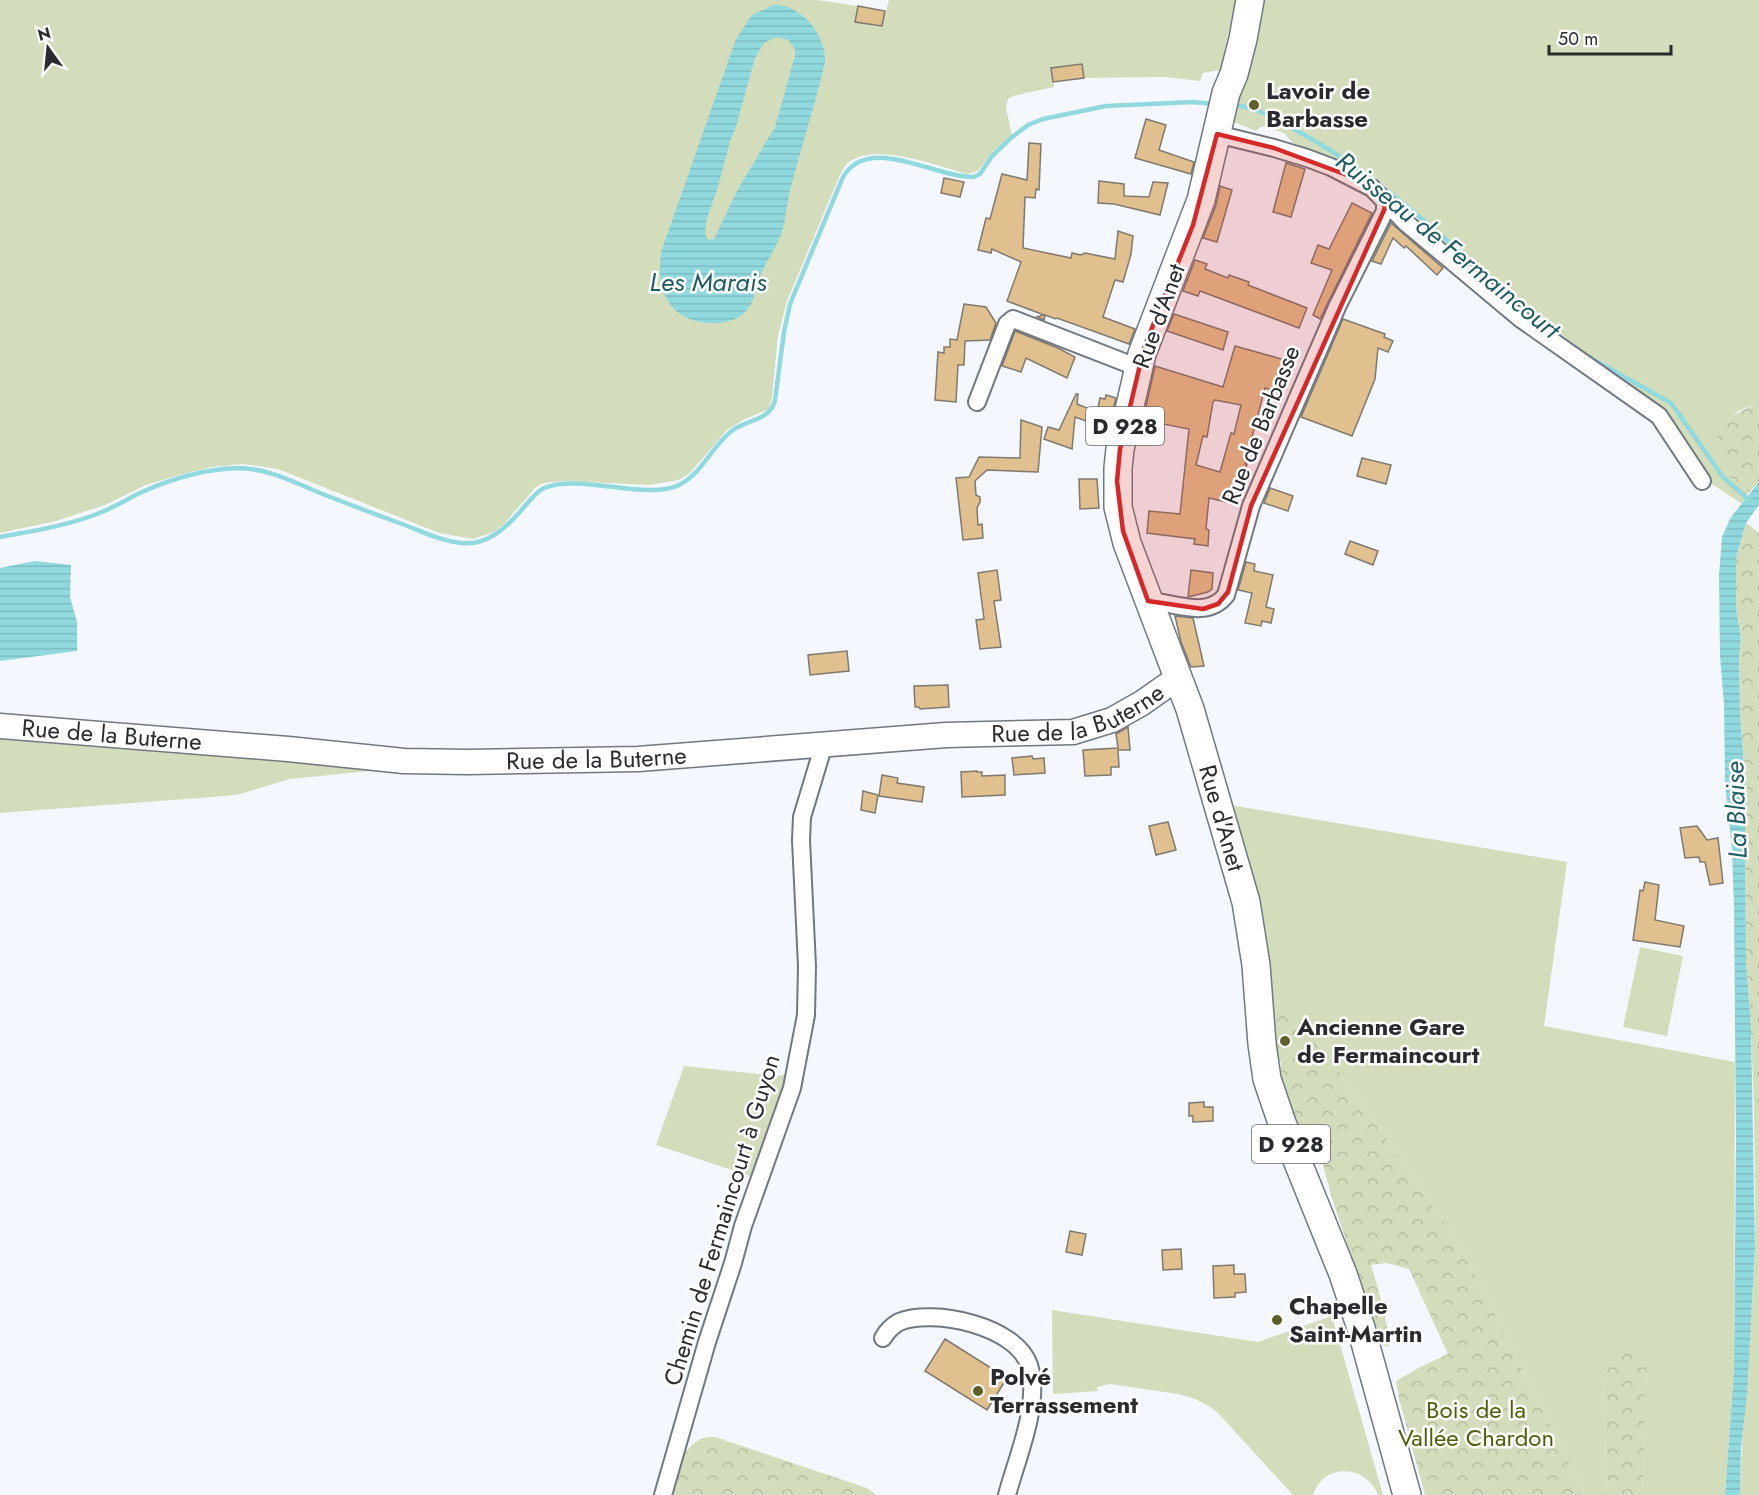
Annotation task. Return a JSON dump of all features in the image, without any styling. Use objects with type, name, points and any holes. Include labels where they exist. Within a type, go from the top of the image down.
[{"type":"main road","name":"Rue d'Anet","points":[[1250,0],[1234,74],[1196,217],[1148,336],[1139,368],[1120,449],[1117,495],[1123,531],[1175,680],[1246,902],[1254,944],[1264,1062],[1274,1101],[1343,1274],[1361,1328],[1407,1495]]},
{"type":"street","points":[[1222,116],[1274,148],[1331,167],[1372,188],[1385,202],[1521,319],[1659,416],[1702,482]]},
{"type":"street","name":"Rue de Barbasse","points":[[1148,601],[1208,608],[1218,604],[1226,595],[1251,506],[1333,316],[1384,211],[1385,202]]},
{"type":"street","points":[[977,402],[1007,324],[1013,319],[1139,368]]},
{"type":"street","name":"Rue de la Buterne","points":[[0,726],[434,762],[638,759],[946,735],[1073,732],[1112,720],[1175,680]]},
{"type":"street","name":"Chemin de Fermaincourt à Guyon","points":[[663,1495],[743,1226],[792,1088],[806,1015],[807,966],[802,817],[806,796],[824,744]]},
{"type":"street","points":[[883,1338],[889,1329],[898,1323],[911,1319],[944,1318],[974,1324],[1001,1335],[1017,1346],[1028,1363],[1032,1380],[1031,1402],[1027,1426],[1007,1495]]},
{"type":"highlighted area","points":[[1217,134],[1274,148],[1355,178],[1381,196],[1385,208],[1251,506],[1228,592],[1218,604],[1203,609],[1148,601],[1123,531],[1117,481],[1120,449],[1144,348],[1193,225]]},
{"type":"green space","points":[[0,0],[818,0],[858,6],[856,22],[882,26],[889,0],[1236,0],[1220,70],[1203,73],[1200,81],[1165,77],[1084,78],[1081,64],[1051,69],[1054,87],[1008,99],[1006,108],[1012,135],[993,151],[978,171],[967,174],[924,161],[891,155],[861,156],[849,162],[839,177],[787,301],[778,336],[769,409],[727,430],[690,473],[679,480],[650,485],[567,481],[543,483],[535,488],[504,524],[494,532],[473,539],[439,533],[278,469],[243,464],[212,467],[179,475],[146,485],[105,505],[56,521],[0,533]]},
{"type":"green space","points":[[1262,0],[1759,0],[1759,403],[1738,411],[1725,423],[1723,455],[1731,477],[1749,492],[1742,504],[1709,482],[1664,414],[1524,305],[1375,177],[1293,143],[1284,133],[1262,126],[1256,131],[1231,121]]},
{"type":"green space","points":[[1759,403],[1759,482],[1749,492],[1727,473],[1717,446],[1718,436],[1721,428],[1733,416]]},
{"type":"green space","points":[[1746,523],[1759,533],[1759,1109],[1754,1109],[1746,962],[1745,816],[1747,801],[1740,715],[1741,639],[1736,607],[1736,558]]},
{"type":"green space","points":[[0,732],[399,768],[290,779],[226,796],[0,813]]},
{"type":"green space","points":[[1224,804],[1567,862],[1544,1026],[1735,1062],[1734,1369],[1725,1495],[1642,1495],[1645,1388],[1648,1368],[1603,1378],[1607,1495],[1585,1495],[1467,1258],[1415,1178],[1305,1025],[1270,1019]]},
{"type":"green space","points":[[1640,947],[1683,956],[1667,1036],[1623,1027]]},
{"type":"green space","name":"Bois de la Vallée Chardon","points":[[1282,1011],[1305,1025],[1415,1178],[1467,1258],[1585,1495],[1425,1495],[1396,1381],[1448,1354],[1409,1269],[1386,1263],[1371,1265],[1390,1344],[1388,1347],[1382,1345],[1333,1202],[1323,1165],[1304,1150],[1281,1093],[1281,1063],[1274,1050],[1270,1019]]},
{"type":"green space","points":[[684,1066],[778,1076],[789,1073],[753,1177],[656,1145]]},
{"type":"green space","points":[[1754,1109],[1759,1109],[1759,1495],[1740,1495],[1755,1247]]},
{"type":"green space","points":[[1052,1310],[1258,1342],[1332,1316],[1383,1495],[1378,1495],[1364,1477],[1345,1471],[1326,1477],[1318,1485],[1313,1495],[1293,1495],[1217,1412],[1193,1398],[1110,1384],[1097,1387],[1098,1391],[1053,1394]]},
{"type":"green space","name":"Bois de la Vallée Chardon","points":[[1621,1350],[1641,1356],[1648,1368],[1645,1388],[1642,1495],[1607,1495],[1603,1378],[1607,1360]]},
{"type":"green space","points":[[707,1437],[715,1437],[867,1488],[876,1495],[670,1495],[678,1468],[686,1452],[698,1441]]},
{"type":"water","name":"Les Marais","points":[[773,5],[793,9],[802,15],[817,32],[822,42],[825,63],[791,186],[781,235],[760,276],[752,302],[744,313],[736,318],[727,322],[707,323],[680,314],[668,301],[660,278],[661,252],[736,39],[752,15]],"holes":[[[776,37],[788,40],[795,49],[795,56],[775,127],[738,189],[714,239],[708,240],[705,234],[707,218],[755,58],[764,43]]]},
{"type":"water","name":"La Blaise","points":[[1759,482],[1759,505],[1746,523],[1736,558],[1736,607],[1741,639],[1740,715],[1747,801],[1745,816],[1746,962],[1751,1026],[1755,1248],[1747,1394],[1741,1448],[1740,1495],[1725,1495],[1734,1369],[1736,1137],[1734,910],[1732,849],[1725,784],[1719,575],[1722,537],[1731,517]]},
{"type":"water","points":[[35,561],[71,565],[70,597],[77,622],[77,651],[0,661],[0,568]]},
{"type":"building","points":[[858,6],[885,11],[882,26],[855,22]]},
{"type":"building","points":[[1082,64],[1084,78],[1053,82],[1051,68]]},
{"type":"building","points":[[1146,119],[1166,125],[1159,150],[1194,162],[1191,174],[1135,158]]},
{"type":"building","points":[[1029,143],[1041,144],[1039,190],[1036,189],[1035,198],[1025,197],[1023,248],[1071,258],[1072,253],[1081,255],[1085,253],[1115,259],[1118,231],[1133,236],[1131,254],[1123,282],[1115,280],[1103,317],[1135,329],[1129,344],[1057,318],[1045,315],[1044,320],[1037,317],[1044,315],[1007,301],[1021,262],[992,249],[991,253],[978,250],[986,218],[990,219],[1002,174],[1027,180]]},
{"type":"building","points":[[1286,163],[1305,169],[1291,217],[1273,212]]},
{"type":"building","points":[[944,178],[964,182],[960,197],[941,193]]},
{"type":"building","points":[[1099,181],[1124,184],[1124,196],[1149,197],[1153,182],[1168,183],[1160,215],[1114,204],[1098,203]]},
{"type":"building","points":[[1220,186],[1232,190],[1217,242],[1203,238],[1216,205]]},
{"type":"building","points":[[1352,203],[1372,213],[1320,319],[1313,315],[1332,270],[1311,263],[1318,245],[1329,249]]},
{"type":"building","points":[[1391,223],[1443,268],[1437,275],[1406,246],[1404,248],[1393,238],[1381,264],[1372,261]]},
{"type":"building","points":[[1195,260],[1207,264],[1205,269],[1228,278],[1229,275],[1249,282],[1248,285],[1307,308],[1299,328],[1200,291],[1198,296],[1183,291]]},
{"type":"building","points":[[964,304],[986,307],[996,323],[990,340],[965,341],[964,365],[958,365],[956,402],[935,400],[938,352],[944,353],[944,347],[950,347],[950,339],[957,340]]},
{"type":"building","points":[[1174,314],[1228,332],[1223,350],[1167,331]]},
{"type":"building","points":[[1343,319],[1385,334],[1384,337],[1393,341],[1388,352],[1378,348],[1375,379],[1352,436],[1301,417]]},
{"type":"building","points":[[1015,331],[1075,357],[1067,378],[1026,358],[1021,372],[1002,366]]},
{"type":"building","points":[[1235,346],[1292,362],[1282,393],[1265,388],[1245,464],[1247,464],[1244,479],[1241,478],[1235,504],[1209,498],[1206,529],[1209,530],[1208,546],[1194,544],[1195,539],[1147,533],[1149,511],[1180,514],[1189,429],[1143,420],[1155,366],[1223,387]],"holes":[[[1215,400],[1241,405],[1234,434],[1231,433],[1220,472],[1196,465],[1203,436],[1207,437],[1213,402]]]},
{"type":"building","points":[[1078,394],[1077,404],[1097,412],[1100,398],[1105,399],[1106,395],[1116,398],[1108,429],[1075,417],[1072,449],[1044,439],[1048,427],[1059,430]]},
{"type":"building","points":[[1021,420],[1042,427],[1038,472],[987,470],[975,481],[976,495],[980,497],[977,508],[978,525],[982,524],[983,538],[963,540],[956,478],[969,477],[979,457],[1020,458]]},
{"type":"building","points":[[1362,458],[1391,465],[1386,484],[1357,476]]},
{"type":"building","points":[[1079,479],[1097,479],[1099,508],[1080,509]]},
{"type":"building","points":[[1270,488],[1293,496],[1288,511],[1264,503]]},
{"type":"building","points":[[1350,541],[1378,551],[1373,565],[1345,554]]},
{"type":"building","points":[[1246,562],[1255,564],[1254,571],[1273,575],[1266,607],[1274,609],[1271,623],[1262,621],[1261,626],[1245,623],[1252,593],[1238,590]]},
{"type":"building","points":[[997,570],[1001,600],[994,601],[1001,647],[980,649],[976,620],[984,619],[978,573]]},
{"type":"building","points":[[1191,570],[1213,573],[1212,589],[1188,597]]},
{"type":"building","points":[[1175,616],[1193,618],[1204,666],[1191,667],[1181,642]]},
{"type":"building","points":[[847,651],[849,671],[810,675],[808,655]]},
{"type":"building","points":[[948,685],[949,707],[920,709],[915,707],[914,686]]},
{"type":"building","points":[[1128,727],[1130,750],[1118,750],[1119,767],[1111,767],[1111,775],[1085,776],[1083,750],[1118,748],[1116,734]]},
{"type":"building","points":[[1032,756],[1033,759],[1044,758],[1045,773],[1014,775],[1012,758]]},
{"type":"building","points":[[961,772],[982,772],[982,776],[1005,775],[1005,795],[962,797]]},
{"type":"building","points":[[882,775],[898,778],[897,783],[924,787],[922,802],[879,796]]},
{"type":"building","points":[[863,791],[878,795],[875,813],[861,810]]},
{"type":"building","points":[[1168,822],[1176,850],[1156,855],[1149,826]]},
{"type":"building","points":[[1697,826],[1707,840],[1718,838],[1723,883],[1710,885],[1705,862],[1700,862],[1699,857],[1685,858],[1680,828]]},
{"type":"building","points":[[1645,882],[1659,885],[1655,920],[1684,926],[1680,947],[1633,940],[1640,890],[1643,891]]},
{"type":"building","points":[[1204,1102],[1204,1107],[1213,1107],[1213,1121],[1193,1122],[1193,1116],[1189,1116],[1189,1103]]},
{"type":"building","points":[[1070,1231],[1086,1234],[1082,1255],[1066,1252]]},
{"type":"building","points":[[1181,1249],[1182,1269],[1163,1270],[1162,1250]]},
{"type":"building","points":[[1234,1265],[1234,1274],[1245,1274],[1246,1292],[1235,1293],[1235,1297],[1214,1298],[1213,1266]]},
{"type":"building","name":"Polvé Terrassement","points":[[945,1339],[1007,1378],[987,1410],[925,1371]]},
{"type":"waterway","name":"Ruisseau de Fermaincourt","points":[[0,537],[73,522],[103,512],[142,492],[188,476],[238,468],[270,473],[433,536],[461,543],[489,538],[512,521],[536,494],[544,488],[559,484],[576,483],[649,490],[679,485],[695,473],[719,443],[733,430],[764,416],[773,407],[790,304],[843,177],[854,164],[869,159],[885,158],[973,177],[980,174],[992,156],[1011,138],[1028,125],[1043,119],[1106,106],[1193,102],[1213,104]]},
{"type":"waterway","name":"Ruisseau de Fermaincourt","points":[[1234,105],[1278,120],[1359,170],[1451,243],[1539,322]]},
{"type":"waterway","name":"Ruisseau de Fermaincourt","points":[[1585,355],[1671,403],[1723,477],[1750,501]]},
{"type":"place","name":"Lavoir de Barbasse","points":[[1254,105]]},
{"type":"place","name":"Ancienne Gare de Fermaincourt","points":[[1285,1041]]},
{"type":"place","name":"Chapelle Saint-Martin","points":[[1277,1320]]},
{"type":"place","name":"Polvé Terrassement","points":[[978,1391]]}]
